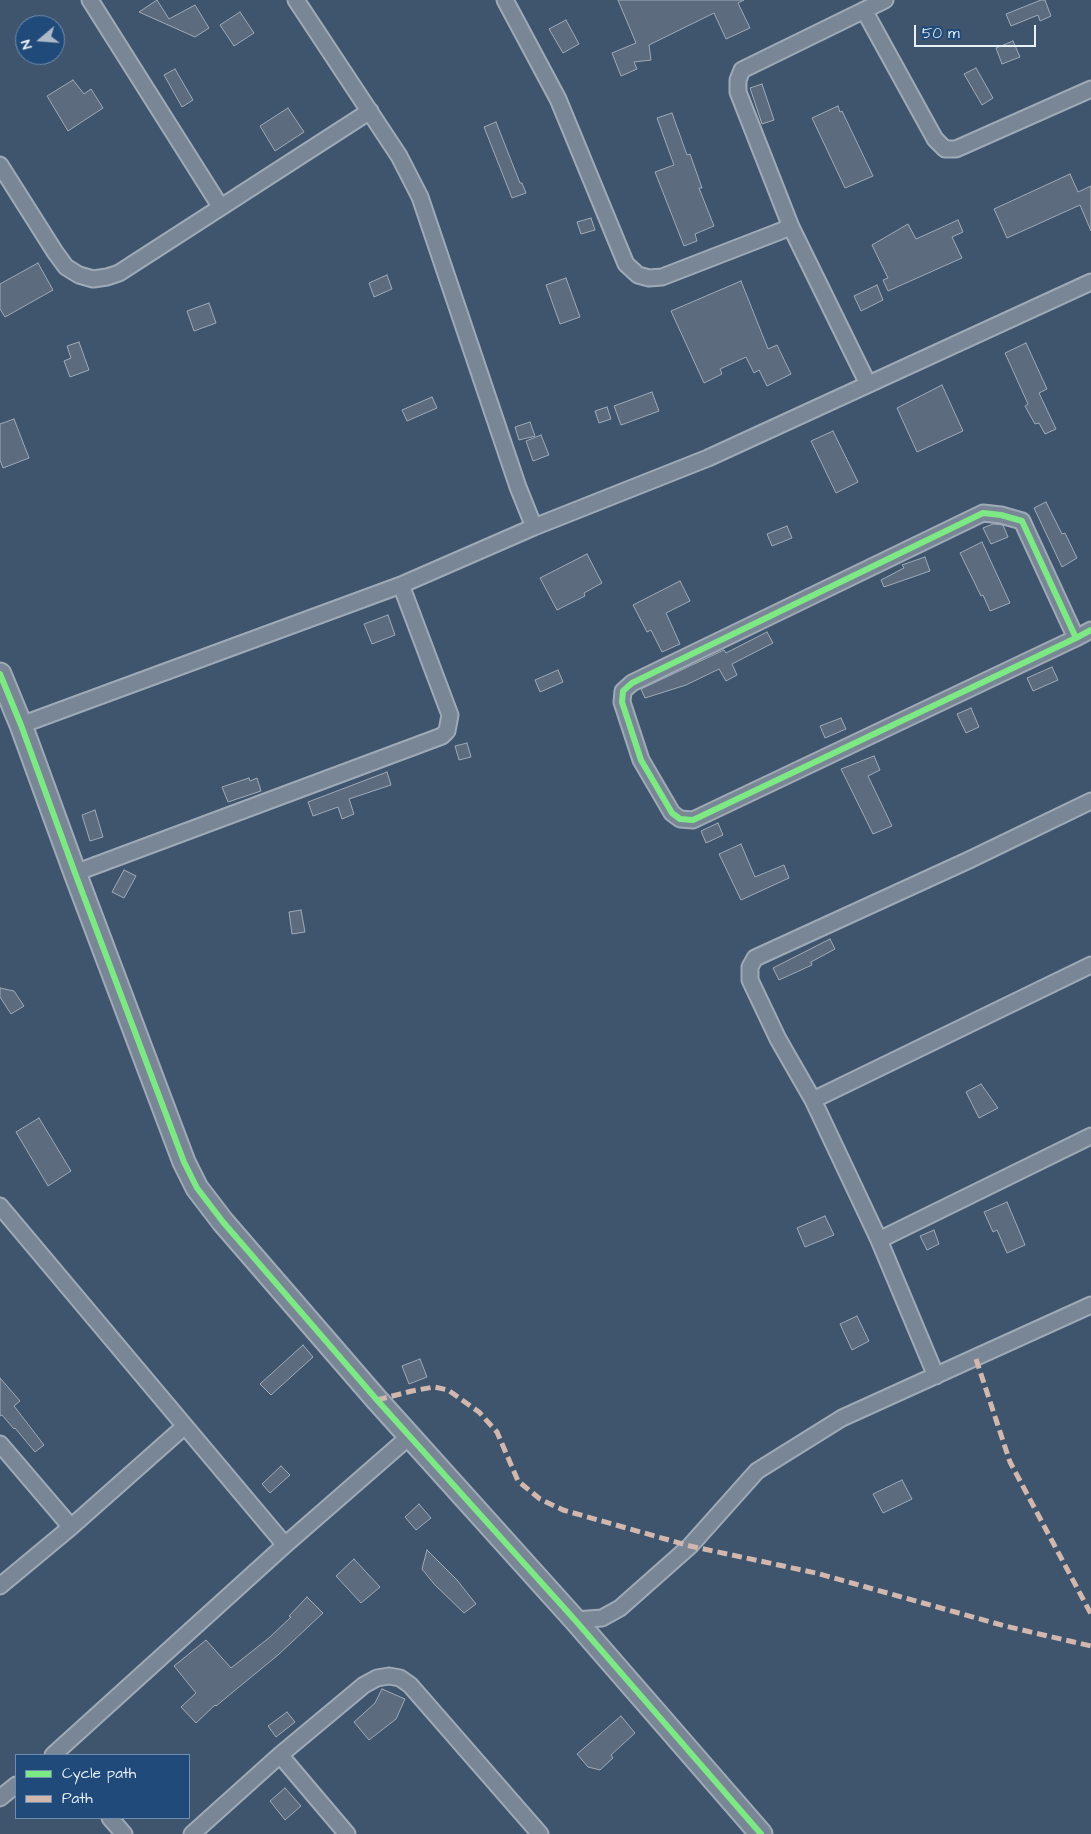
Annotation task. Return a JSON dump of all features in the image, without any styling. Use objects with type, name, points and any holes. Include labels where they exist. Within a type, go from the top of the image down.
[{"type":"street","points":[[90,0],[220,206]]},
{"type":"street","points":[[296,0],[399,156],[420,197],[515,478],[534,527]]},
{"type":"street","points":[[505,0],[558,99],[626,264],[638,275],[649,278],[662,277],[791,227]]},
{"type":"street","points":[[868,384],[791,227],[738,92],[738,80],[742,70],[886,0]]},
{"type":"street","points":[[864,10],[935,139],[945,148],[956,149],[1091,89]]},
{"type":"street","points":[[0,165],[55,252],[66,266],[79,275],[93,279],[107,277],[119,273],[220,206],[370,111]]},
{"type":"street","points":[[21,725],[401,585],[534,527],[708,458],[868,384],[1089,288]]},
{"type":"street","points":[[1076,638],[1022,521],[1001,515],[983,513],[632,683],[623,692],[622,702],[641,760],[672,813],[680,819],[693,820],[1076,638],[1091,630]]},
{"type":"street","points":[[75,873],[442,736],[447,731],[450,715],[401,585]]},
{"type":"street","points":[[0,674],[21,725],[184,1162],[197,1188],[222,1222],[575,1620],[761,1834]]},
{"type":"street","points":[[936,1376],[879,1240],[813,1100],[778,1039],[750,980],[750,967],[755,958],[978,856],[1091,801]]},
{"type":"street","points":[[813,1100],[1091,965]]},
{"type":"street","points":[[879,1240],[1091,1136]]},
{"type":"street","points":[[0,1206],[285,1545]]},
{"type":"street","points":[[575,1620],[602,1618],[620,1608],[690,1546],[757,1471],[842,1418],[1091,1305]]},
{"type":"street","points":[[0,1586],[71,1527],[186,1426]]},
{"type":"street","points":[[55,1754],[285,1545],[410,1436]]},
{"type":"street","points":[[0,1444],[71,1527]]},
{"type":"street","points":[[192,1834],[280,1755],[364,1685],[378,1678],[389,1676],[400,1678],[410,1684],[540,1834]]},
{"type":"street","points":[[280,1755],[347,1834]]},
{"type":"street","points":[[0,1798],[15,1786]]},
{"type":"street","points":[[111,1819],[124,1834]]},
{"type":"building","points":[[157,0],[169,19],[195,5],[209,28],[195,37],[139,12]]},
{"type":"building","points":[[618,0],[744,0],[738,3],[750,28],[726,39],[714,13],[649,45],[651,60],[634,62],[637,69],[621,76],[612,53],[636,43]]},
{"type":"building","points":[[1045,0],[1051,16],[1040,21],[1038,15],[1011,26],[1006,14]]},
{"type":"building","points":[[240,12],[254,33],[234,46],[220,25]]},
{"type":"building","points":[[566,20],[579,44],[563,53],[549,29]]},
{"type":"building","points":[[1013,41],[1020,57],[1002,64],[996,48]]},
{"type":"building","points":[[976,68],[993,98],[982,105],[964,74]]},
{"type":"building","points":[[175,69],[193,100],[182,107],[164,75]]},
{"type":"building","points":[[73,80],[84,94],[91,89],[103,108],[68,131],[47,96]]},
{"type":"building","points":[[762,84],[774,120],[762,124],[750,88]]},
{"type":"building","points":[[838,106],[873,176],[845,188],[812,118]]},
{"type":"building","points":[[288,108],[304,132],[275,151],[260,126]]},
{"type":"building","points":[[672,113],[687,155],[690,154],[702,188],[699,188],[714,226],[695,234],[697,241],[684,246],[655,172],[674,165],[657,118]]},
{"type":"building","points":[[496,122],[520,183],[522,183],[526,193],[512,198],[484,127]]},
{"type":"building","points":[[1070,174],[1078,192],[1091,186],[1091,231],[1080,205],[1007,238],[994,209]]},
{"type":"building","points":[[591,218],[595,230],[581,234],[577,222]]},
{"type":"building","points":[[958,220],[963,232],[952,237],[962,258],[888,291],[883,280],[888,278],[872,245],[908,224],[916,239]]},
{"type":"building","points":[[38,263],[53,290],[5,317],[0,309],[0,284]]},
{"type":"building","points":[[387,275],[392,289],[374,297],[369,283]]},
{"type":"building","points":[[566,278],[580,317],[560,324],[546,285]]},
{"type":"building","points":[[741,281],[768,349],[777,345],[791,374],[767,386],[759,370],[754,373],[746,357],[720,369],[722,374],[704,383],[671,311]]},
{"type":"building","points":[[877,285],[883,300],[861,311],[854,296]]},
{"type":"building","points":[[209,303],[216,323],[194,331],[187,311]]},
{"type":"building","points":[[79,342],[89,370],[70,377],[64,361],[71,358],[67,346]]},
{"type":"building","points":[[1026,343],[1047,389],[1039,393],[1056,429],[1045,434],[1039,423],[1035,424],[1025,406],[1028,404],[1005,353]]},
{"type":"building","points":[[942,385],[963,431],[917,452],[897,408]]},
{"type":"building","points":[[652,392],[659,411],[621,425],[614,406]]},
{"type":"building","points":[[432,397],[437,408],[407,421],[402,410]]},
{"type":"building","points":[[607,407],[611,419],[599,423],[595,411]]},
{"type":"building","points":[[14,419],[29,458],[3,468],[0,460],[0,424]]},
{"type":"building","points":[[530,422],[535,436],[519,440],[515,427]]},
{"type":"building","points":[[833,431],[858,482],[836,493],[811,441]]},
{"type":"building","points":[[541,435],[549,455],[533,461],[526,441]]},
{"type":"building","points":[[1046,502],[1062,534],[1065,533],[1077,558],[1062,567],[1034,508]]},
{"type":"building","points":[[993,524],[1003,525],[1008,537],[991,544],[983,528]]},
{"type":"building","points":[[787,526],[792,538],[772,546],[767,534]]},
{"type":"building","points":[[982,542],[1010,603],[990,611],[960,553]]},
{"type":"building","points":[[587,554],[602,583],[584,593],[585,596],[557,610],[540,578]]},
{"type":"building","points":[[925,557],[930,571],[884,587],[881,580],[904,568],[902,565]]},
{"type":"building","points":[[680,581],[690,601],[666,613],[680,644],[662,652],[651,630],[647,632],[633,605]]},
{"type":"building","points":[[388,615],[395,635],[372,644],[364,624]]},
{"type":"building","points":[[767,632],[773,643],[732,664],[737,675],[726,681],[719,669],[686,685],[645,698],[641,689],[724,650],[726,653]]},
{"type":"building","points":[[1052,667],[1058,680],[1033,691],[1027,678]]},
{"type":"building","points":[[558,670],[563,682],[540,692],[535,680]]},
{"type":"building","points":[[971,708],[979,727],[966,733],[957,714]]},
{"type":"building","points":[[841,718],[846,729],[825,738],[820,726]]},
{"type":"building","points":[[467,743],[471,757],[459,760],[455,746]]},
{"type":"building","points":[[874,756],[880,770],[868,776],[892,826],[873,834],[841,769]]},
{"type":"building","points":[[387,772],[391,785],[349,799],[354,814],[342,819],[338,807],[313,816],[308,802]]},
{"type":"building","points":[[249,778],[250,781],[257,778],[261,791],[228,802],[222,787]]},
{"type":"building","points":[[95,810],[103,837],[90,841],[82,815]]},
{"type":"building","points":[[718,823],[723,835],[706,843],[701,831]]},
{"type":"building","points":[[741,844],[755,877],[784,865],[789,878],[741,900],[719,854]]},
{"type":"building","points":[[124,870],[136,876],[124,898],[112,892]]},
{"type":"building","points":[[301,910],[305,932],[292,934],[289,912]]},
{"type":"building","points":[[830,939],[835,949],[811,962],[812,965],[779,980],[773,968]]},
{"type":"building","points":[[0,988],[14,991],[24,1006],[11,1014],[0,997]]},
{"type":"building","points":[[981,1084],[998,1108],[979,1118],[966,1092]]},
{"type":"building","points":[[39,1118],[71,1171],[48,1186],[16,1132]]},
{"type":"building","points":[[1007,1202],[1025,1245],[1007,1253],[997,1230],[993,1232],[984,1212]]},
{"type":"building","points":[[825,1216],[834,1235],[805,1247],[797,1228]]},
{"type":"building","points":[[934,1230],[939,1244],[927,1250],[920,1236]]},
{"type":"building","points":[[857,1316],[869,1341],[852,1350],[840,1324]]},
{"type":"building","points":[[303,1345],[313,1357],[271,1395],[260,1384]]},
{"type":"building","points":[[420,1359],[427,1377],[409,1384],[402,1366]]},
{"type":"building","points":[[0,1378],[20,1401],[14,1406],[44,1445],[35,1452],[15,1428],[2,1415],[0,1416]]},
{"type":"building","points":[[281,1466],[290,1475],[270,1493],[262,1484]]},
{"type":"building","points":[[902,1480],[912,1499],[883,1513],[873,1494]]},
{"type":"building","points":[[419,1504],[431,1518],[416,1530],[405,1517]]},
{"type":"building","points":[[427,1550],[457,1580],[476,1604],[464,1613],[434,1584],[422,1569]]},
{"type":"building","points":[[354,1559],[380,1587],[361,1603],[336,1576]]},
{"type":"building","points":[[307,1597],[323,1613],[278,1655],[215,1705],[196,1723],[181,1707],[196,1693],[174,1666],[206,1640],[231,1668],[270,1637],[291,1617],[289,1616]]},
{"type":"building","points":[[382,1689],[405,1699],[396,1719],[369,1740],[354,1722],[375,1703]]},
{"type":"building","points":[[287,1712],[295,1722],[276,1737],[268,1726]]},
{"type":"building","points":[[621,1716],[635,1733],[611,1755],[613,1758],[600,1770],[588,1767],[577,1754]]},
{"type":"building","points":[[285,1788],[301,1806],[285,1820],[270,1801]]},
{"type":"marked path","points":[[976,1359],[1010,1462],[1091,1614]]},
{"type":"marked path","points":[[377,1400],[434,1387],[448,1390],[479,1412],[497,1432],[518,1481],[540,1499],[563,1510],[690,1546],[816,1573],[1005,1626],[1091,1646]]},
{"type":"cycle path","points":[[1076,638],[1022,521],[1001,515],[983,513],[632,683],[623,691],[622,702],[641,760],[672,813],[680,819],[693,820],[1076,638],[1091,630]]},
{"type":"cycle path","points":[[0,674],[21,725],[184,1162],[197,1188],[223,1222],[377,1400],[575,1620],[761,1834]]}]
